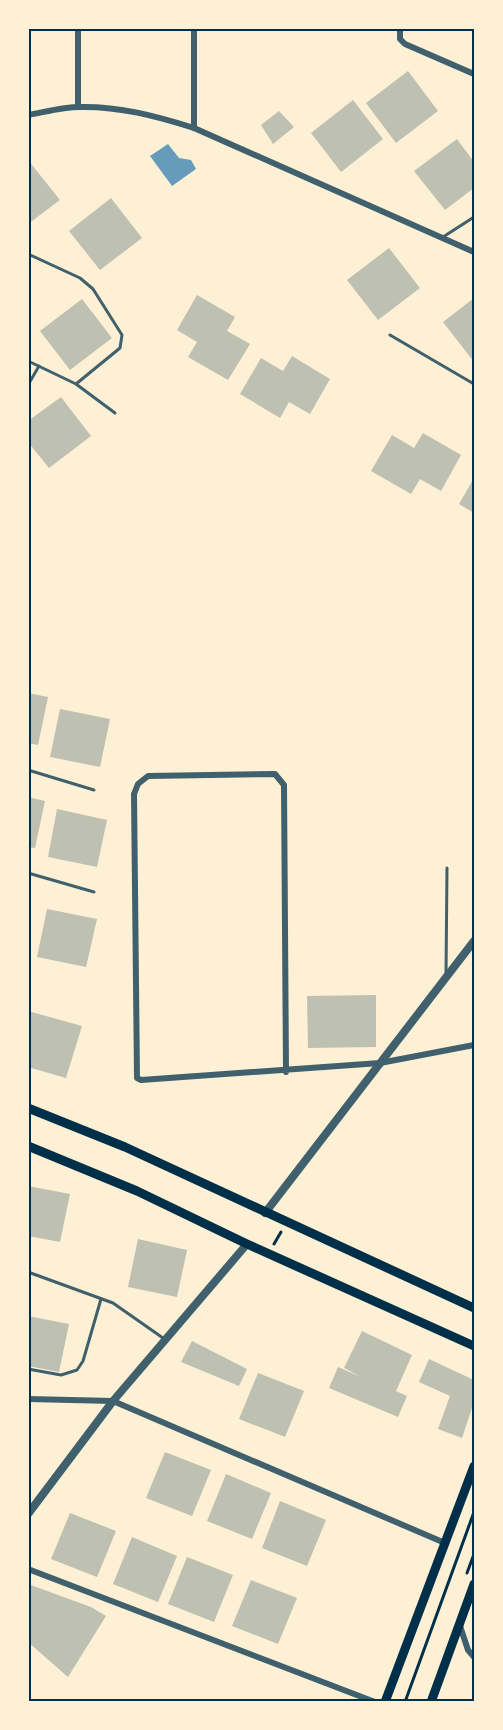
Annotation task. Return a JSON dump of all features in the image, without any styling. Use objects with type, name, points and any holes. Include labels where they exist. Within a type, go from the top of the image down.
[{"type":"main road","points":[[28,1108],[125,1147],[474,1308]]},
{"type":"main road","points":[[28,1146],[137,1191],[247,1244],[474,1346]]},
{"type":"main road","points":[[385,1701],[474,1466]]},
{"type":"main road","points":[[431,1701],[474,1584]]},
{"type":"main road","points":[[465,1609],[474,1601]]},
{"type":"street","points":[[78,28],[78,107]]},
{"type":"street","points":[[194,28],[194,128]]},
{"type":"street","points":[[400,31],[400,39],[405,44],[474,74]]},
{"type":"street","points":[[28,115],[78,107],[131,110],[194,128],[474,252]]},
{"type":"street","points":[[286,1072],[284,785],[275,774],[148,776],[138,784],[134,794],[137,1073],[141,1080],[286,1072],[380,1063],[474,1046]]},
{"type":"street","points":[[265,1213],[474,941]]},
{"type":"street","points":[[28,1514],[113,1401],[247,1244]]},
{"type":"street","points":[[28,1400],[113,1401],[445,1543]]},
{"type":"street","points":[[28,1569],[375,1701]]},
{"type":"street","points":[[460,1626],[468,1650],[474,1657]]},
{"type":"lane","points":[[441,238],[474,217]]},
{"type":"lane","points":[[28,254],[80,278],[93,289],[122,335],[120,348],[76,384]]},
{"type":"lane","points":[[390,335],[474,384]]},
{"type":"lane","points":[[28,361],[76,384],[115,413]]},
{"type":"lane","points":[[28,385],[39,366]]},
{"type":"lane","points":[[28,770],[94,790]]},
{"type":"lane","points":[[446,977],[447,868]]},
{"type":"lane","points":[[28,873],[94,892]]},
{"type":"lane","points":[[28,1272],[129,1312],[165,1339]]},
{"type":"lane","points":[[28,1369],[61,1375],[77,1370],[83,1361],[101,1299]]},
{"type":"path","points":[[268,1253],[287,1223]]},
{"type":"path","points":[[405,1701],[474,1512]]},
{"type":"water","points":[[168,144],[179,158],[191,160],[196,169],[172,186],[150,156]]},
{"type":"building","points":[[408,71],[438,111],[396,143],[366,103]]},
{"type":"building","points":[[353,100],[383,139],[341,172],[311,133]]},
{"type":"building","points":[[279,111],[294,127],[273,144],[261,125]]},
{"type":"building","points":[[457,139],[474,162],[474,188],[445,210],[414,171]]},
{"type":"building","points":[[28,160],[60,200],[28,224]]},
{"type":"building","points":[[111,198],[142,238],[100,270],[69,231]]},
{"type":"building","points":[[389,248],[420,288],[378,320],[347,280]]},
{"type":"building","points":[[197,295],[235,317],[227,331],[250,344],[228,380],[188,357],[197,342],[177,330]]},
{"type":"building","points":[[474,298],[474,362],[443,322]]},
{"type":"building","points":[[82,299],[112,338],[70,370],[40,331]]},
{"type":"building","points":[[292,356],[330,379],[310,414],[289,402],[280,418],[240,394],[261,358],[283,371]]},
{"type":"building","points":[[61,397],[91,436],[49,468],[28,442],[28,421]]},
{"type":"building","points":[[423,433],[461,455],[441,491],[420,479],[411,494],[371,471],[392,435],[414,448]]},
{"type":"building","points":[[474,478],[474,513],[459,504]]},
{"type":"building","points":[[28,693],[48,697],[38,745],[28,743]]},
{"type":"building","points":[[60,709],[110,719],[100,767],[50,757]]},
{"type":"building","points":[[28,797],[45,801],[35,848],[28,847]]},
{"type":"building","points":[[57,809],[107,820],[97,867],[48,857]]},
{"type":"building","points":[[47,909],[97,919],[86,967],[37,957]]},
{"type":"building","points":[[376,995],[376,1047],[308,1048],[307,996]]},
{"type":"building","points":[[28,1011],[82,1026],[66,1078],[28,1067]]},
{"type":"building","points":[[28,1186],[70,1194],[60,1242],[28,1236]]},
{"type":"building","points":[[138,1239],[187,1250],[177,1297],[128,1287]]},
{"type":"building","points":[[28,1316],[69,1324],[59,1372],[28,1366]]},
{"type":"building","points":[[362,1331],[412,1355],[396,1391],[407,1396],[398,1417],[329,1388],[338,1367],[361,1377],[344,1368]]},
{"type":"building","points":[[192,1341],[247,1369],[239,1386],[181,1362]]},
{"type":"building","points":[[429,1359],[474,1380],[474,1402],[462,1438],[438,1429],[450,1396],[419,1382]]},
{"type":"building","points":[[258,1373],[304,1391],[285,1437],[239,1419]]},
{"type":"building","points":[[165,1452],[211,1470],[192,1516],[146,1498]]},
{"type":"building","points":[[226,1474],[271,1493],[252,1539],[207,1521]]},
{"type":"building","points":[[280,1501],[326,1520],[307,1566],[262,1548]]},
{"type":"building","points":[[70,1513],[116,1531],[97,1577],[51,1559]]},
{"type":"building","points":[[132,1537],[177,1556],[158,1602],[113,1584]]},
{"type":"building","points":[[187,1557],[233,1575],[214,1622],[168,1604]]},
{"type":"building","points":[[251,1580],[297,1598],[278,1644],[232,1626]]},
{"type":"building","points":[[28,1584],[91,1607],[106,1616],[68,1677],[28,1642]]}]
